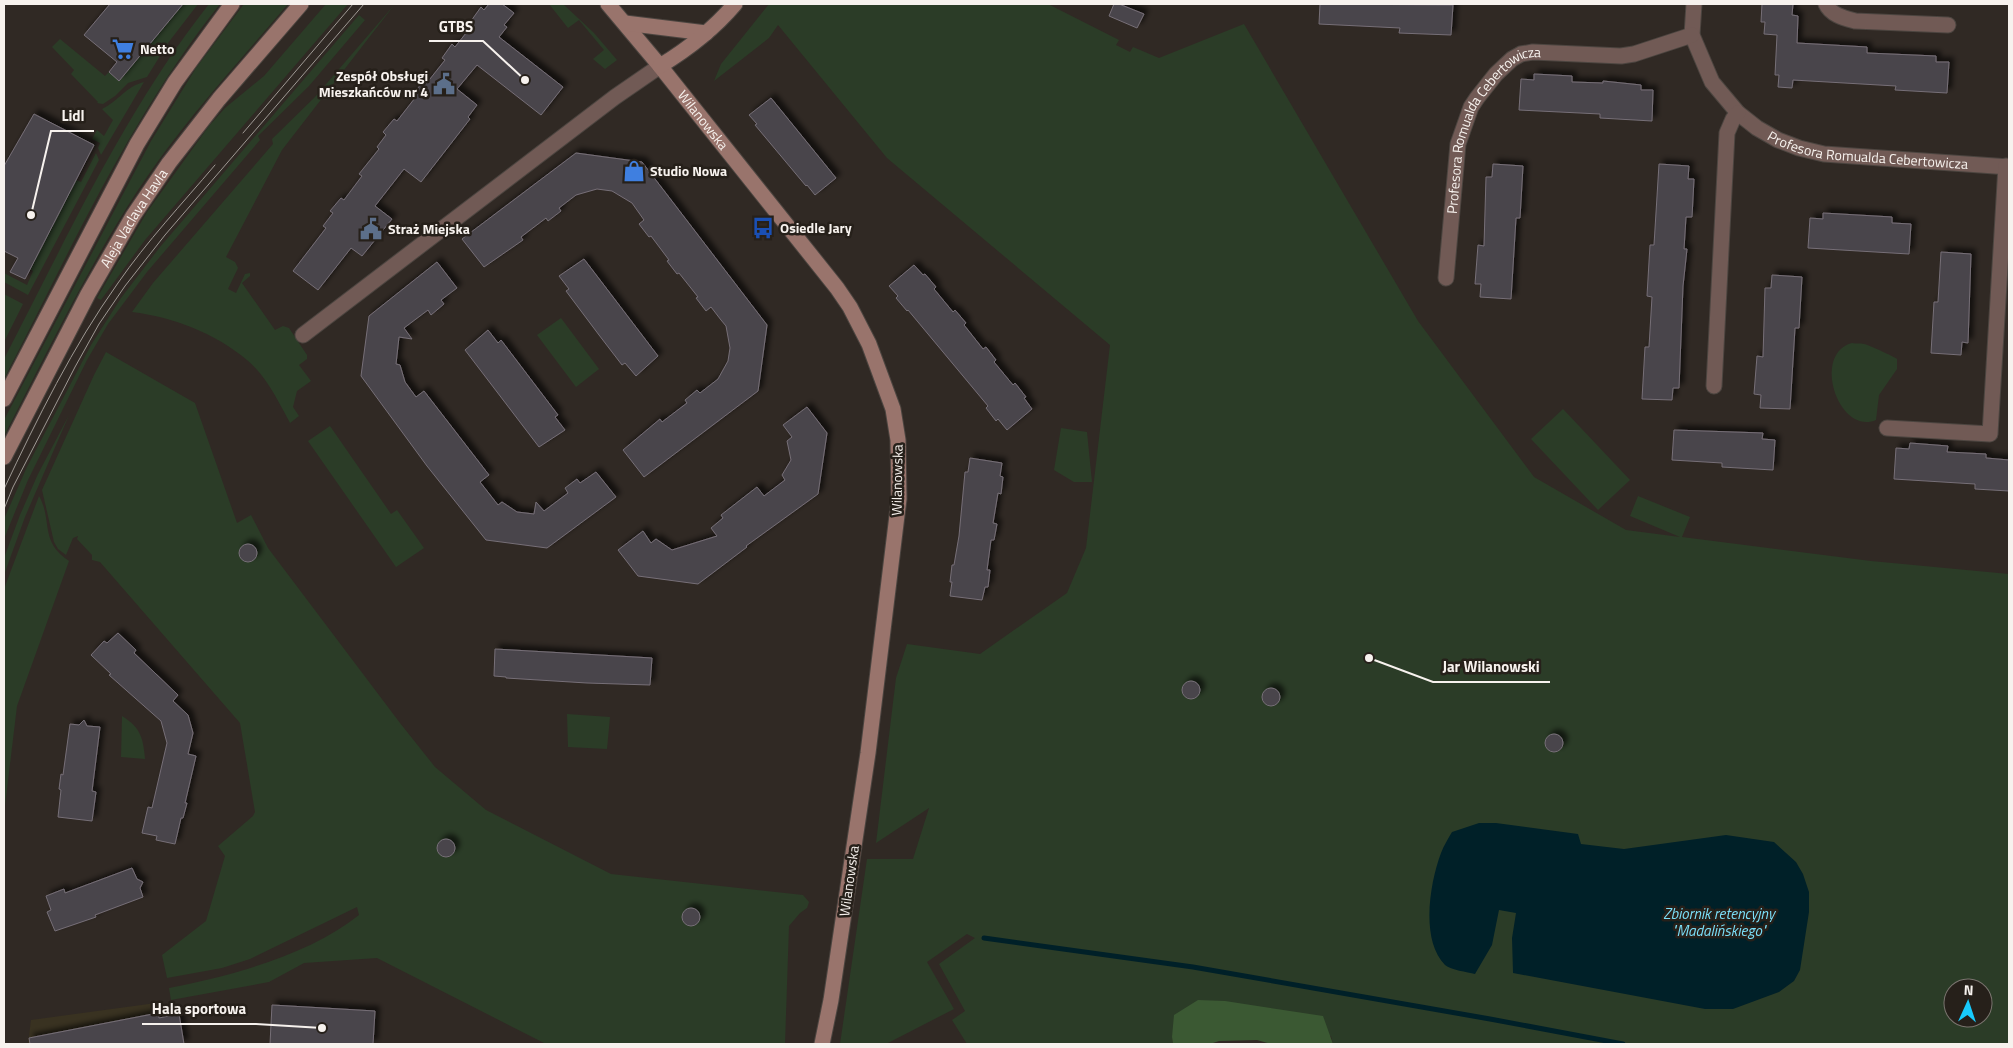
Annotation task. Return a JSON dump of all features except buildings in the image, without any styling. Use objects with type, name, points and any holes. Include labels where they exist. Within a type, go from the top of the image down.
[{"type":"street","name":"Aleja Vaclava Havla","points":[[4,399],[137,144],[175,82],[232,4]]},
{"type":"street","name":"Aleja Vaclava Havla","points":[[4,457],[88,294],[133,216],[169,163],[214,106],[301,4]]},
{"type":"street","name":"Wilanowska","points":[[608,4],[660,66],[850,307],[869,344],[893,409],[898,440],[898,498],[866,762],[831,1000],[822,1044]]},
{"type":"street","points":[[303,335],[614,97],[690,48],[735,4]]},
{"type":"street","name":"Profesora Romualda Cebertowicza","points":[[1694,4],[1692,35],[1712,82],[1738,113],[1757,128],[1778,140],[1799,148],[1824,154],[2007,166],[1990,434],[1887,428]]},
{"type":"street","points":[[1826,4],[1829,10],[1842,18],[1856,21],[1948,26]]},
{"type":"street","points":[[625,24],[706,33]]},
{"type":"street","name":"Profesora Romualda Cebertowicza","points":[[1446,278],[1458,144],[1471,107],[1496,74],[1512,59],[1533,52],[1621,56],[1634,54],[1692,35]]},
{"type":"street","points":[[1714,386],[1727,133],[1733,118],[1738,113]]},
{"type":"shaded area","points":[[156,1003],[159,1018],[179,1014],[184,1044],[28,1044],[31,1020]]},
{"type":"green space","points":[[183,4],[198,4],[168,43],[147,77],[128,83],[115,96],[103,104],[97,103],[71,74],[74,70],[52,47],[60,39],[105,76],[109,72],[119,81]]},
{"type":"green space","points":[[209,4],[220,4],[158,92],[130,139],[103,186],[4,379],[4,359],[98,177],[150,88],[178,45]]},
{"type":"green space","points":[[244,4],[288,4],[191,118],[138,190],[85,280],[4,436],[4,420],[151,141],[196,68]]},
{"type":"green space","points":[[326,4],[348,4],[145,240],[101,300],[97,298],[147,212],[209,126],[225,108],[264,76]]},
{"type":"green space","points":[[395,4],[282,150],[226,257],[235,262],[238,268],[228,289],[236,293],[245,274],[250,273],[250,276],[242,283],[275,330],[283,326],[289,328],[307,355],[307,359],[299,365],[311,381],[297,391],[293,407],[299,416],[290,423],[272,390],[260,374],[235,350],[207,334],[178,322],[132,312],[153,283],[273,144],[272,139],[315,97]]},
{"type":"green space","points":[[549,4],[563,4],[594,33],[617,60],[605,69],[593,59],[604,50],[579,20],[568,28]]},
{"type":"green space","points":[[769,4],[1048,4],[1119,40],[1116,45],[1130,52],[1133,47],[1159,58],[1244,24],[1418,321],[1534,477],[1626,530],[1680,537],[1630,516],[1638,496],[1690,517],[1682,537],[1871,561],[2009,574],[2009,1044],[1333,1044],[1331,1036],[1172,1037],[1173,1044],[967,1044],[952,1020],[965,1011],[939,964],[975,938],[967,934],[927,962],[954,1009],[886,1044],[840,1044],[867,859],[913,859],[929,808],[876,843],[896,678],[907,644],[980,654],[1067,593],[1086,548],[1110,345],[887,158],[778,25],[769,38],[714,81],[721,64]]},
{"type":"green space","points":[[359,15],[365,20],[309,86],[258,136],[260,140],[147,272],[108,324],[87,360],[28,480],[4,539],[4,519],[27,467],[91,345],[121,298],[160,247]]},
{"type":"green space","points":[[144,82],[101,155],[98,148],[100,143],[92,139],[97,130],[104,136],[113,120],[102,109],[127,90]]},
{"type":"green space","points":[[96,153],[99,160],[28,295],[4,282],[4,273],[27,285],[33,271],[30,269],[76,180],[81,182]]},
{"type":"green space","points":[[4,294],[23,304],[4,342]]},
{"type":"green space","points":[[561,318],[599,369],[576,387],[537,335]]},
{"type":"green space","points":[[1852,343],[1867,345],[1897,359],[1897,369],[1879,395],[1876,420],[1863,422],[1851,416],[1841,406],[1835,392],[1832,376],[1833,362],[1840,350]]},
{"type":"green space","points":[[106,352],[195,403],[237,523],[251,515],[268,548],[435,767],[486,810],[611,874],[803,895],[809,902],[807,908],[789,926],[785,1044],[546,1044],[377,958],[304,963],[269,982],[171,1000],[169,988],[243,970],[293,953],[317,942],[359,915],[357,907],[250,959],[222,968],[167,978],[162,955],[206,921],[225,856],[218,846],[253,816],[255,812],[240,723],[100,562],[92,560],[92,555],[77,539],[78,536],[73,538],[66,555],[58,549],[54,542],[42,490]]},
{"type":"green space","points":[[1563,409],[1630,480],[1598,510],[1531,439]]},
{"type":"green space","points":[[69,415],[25,517],[4,575],[4,558],[20,515],[38,474]]},
{"type":"green space","points":[[330,426],[391,514],[397,510],[424,548],[396,567],[308,441]]},
{"type":"green space","points":[[1061,428],[1087,432],[1092,482],[1074,482],[1054,470]]},
{"type":"green space","points":[[39,496],[43,505],[50,538],[54,546],[69,561],[17,706],[4,814],[4,589]]},
{"type":"green space","points":[[567,714],[610,717],[607,749],[568,747]]},
{"type":"green space","points":[[122,716],[140,734],[145,759],[121,757]]},
{"type":"green space","points":[[1198,1000],[1225,1001],[1323,1016],[1333,1044],[1271,1044],[1257,1040],[1219,1041],[1210,1044],[1173,1044],[1174,1015]]},
{"type":"water","name":"Zbiornik retencyjny \"Madalińskiego\"","points":[[1479,823],[1496,823],[1578,834],[1581,844],[1624,849],[1726,835],[1774,842],[1796,862],[1803,874],[1809,892],[1809,912],[1800,970],[1794,981],[1779,992],[1733,1009],[1705,1009],[1513,973],[1512,938],[1516,913],[1499,910],[1492,945],[1475,974],[1448,967],[1437,954],[1432,941],[1430,910],[1433,879],[1441,853],[1452,832]]},
{"type":"waterway","points":[[984,938],[1193,967],[1623,1044]]},
{"type":"tram line","points":[[243,133],[353,4]]},
{"type":"tram line","points":[[4,509],[13,487],[75,367],[99,324],[125,286],[165,235],[364,4]]},
{"type":"tram line","points":[[4,489],[56,383],[102,307],[141,252],[215,165]]},
{"type":"place","name":"Netto","points":[[123,49]]},
{"type":"place","name":"GTBS","points":[[525,80]]},
{"type":"place","name":"Zespół Obsługi Mieszkańców nr 4","points":[[444,84]]},
{"type":"place","name":"Studio Nowa","points":[[634,171]]},
{"type":"place","name":"Lidl","points":[[31,215]]},
{"type":"place","name":"Osiedle Jary","points":[[763,228]]},
{"type":"place","name":"Straż Miejska","points":[[371,229]]},
{"type":"place","name":"Jar Wilanowski","points":[[1369,658]]},
{"type":"place","name":"Hala sportowa","points":[[322,1028]]}]
